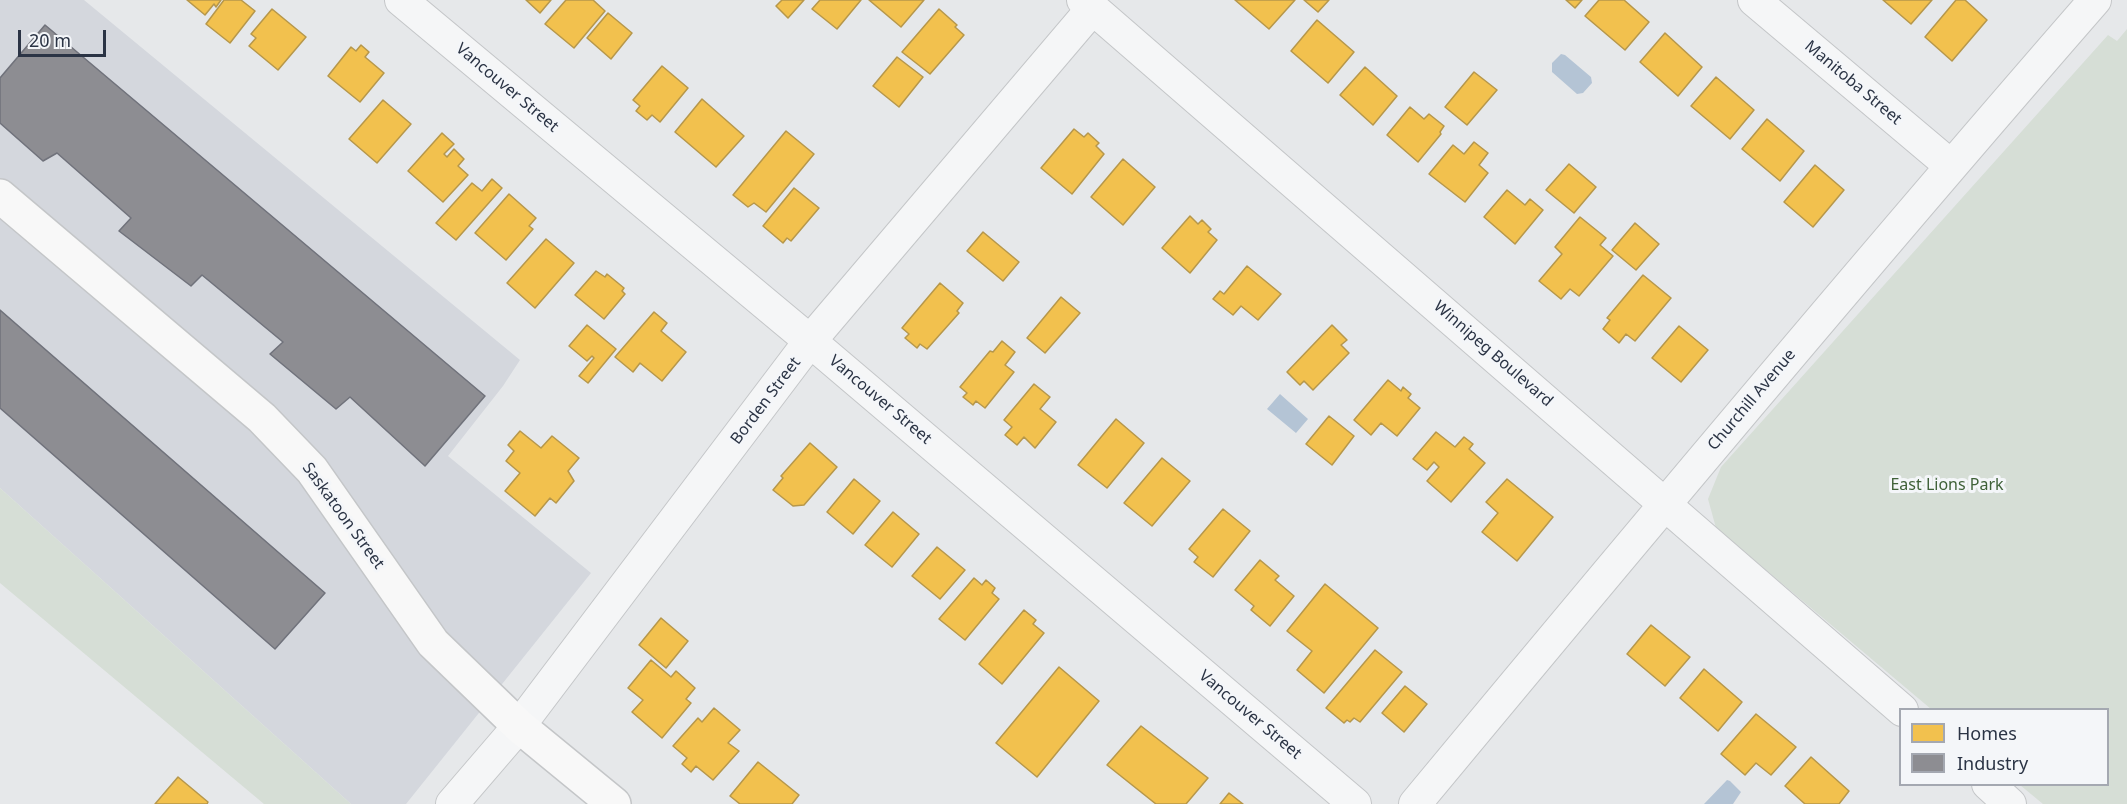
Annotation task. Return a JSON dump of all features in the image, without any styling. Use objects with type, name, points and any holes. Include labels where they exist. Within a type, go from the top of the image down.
[{"type":"street","name":"Vancouver Street","points":[[401,0],[810,341],[1356,804]]},
{"type":"street","name":"Manitoba Street","points":[[1755,0],[1951,166]]},
{"type":"street","name":"Churchill Avenue","points":[[1414,804],[1665,503],[2095,0]]},
{"type":"street","name":"Borden Street","points":[[452,804],[519,726],[810,341],[1088,4]]},
{"type":"street","name":"Winnipeg Boulevard","points":[[1088,4],[1900,708]]},
{"type":"street","name":"Saskatoon Street","points":[[0,196],[262,418],[312,470],[433,643],[519,726],[614,804]]},
{"type":"street","points":[[1990,786],[2010,804]]},
{"type":"shaded area","points":[[0,0],[84,0],[520,360],[503,386],[448,456],[591,573],[406,804],[351,804],[0,488]]},
{"type":"green space","name":"East Lions Park","points":[[2127,29],[2127,804],[2043,804],[2021,786],[2109,786],[2109,708],[1930,708],[1716,528],[1708,499],[1721,467],[2108,35],[2117,41]]},
{"type":"green space","points":[[0,488],[351,804],[264,804],[0,583]]},
{"type":"water","points":[[1561,54],[1591,77],[1592,83],[1583,93],[1577,94],[1552,72],[1552,63]]},
{"type":"water","points":[[1280,394],[1308,419],[1296,433],[1267,409]]},
{"type":"water","points":[[1727,780],[1741,792],[1733,804],[1704,804]]},
{"type":"building: Homes","points":[[187,0],[221,0],[216,7],[214,4],[205,15]]},
{"type":"building: Homes","points":[[224,0],[241,0],[255,11],[230,43],[206,24]]},
{"type":"building: Homes","points":[[526,0],[551,0],[540,13]]},
{"type":"building: Homes","points":[[566,0],[593,0],[605,11],[574,48],[545,24]]},
{"type":"building: Homes","points":[[782,0],[804,0],[788,18],[776,6]]},
{"type":"building: Homes","points":[[820,0],[861,0],[837,29],[812,9]]},
{"type":"building: Homes","points":[[869,0],[924,0],[901,27]]},
{"type":"building: Homes","points":[[1235,0],[1295,0],[1269,29]]},
{"type":"building: Homes","points":[[1304,0],[1329,0],[1318,12]]},
{"type":"building: Homes","points":[[1566,0],[1582,0],[1575,8]]},
{"type":"building: Homes","points":[[1599,0],[1624,0],[1649,22],[1625,50],[1585,16]]},
{"type":"building: Homes","points":[[1883,0],[1932,0],[1911,24]]},
{"type":"building: Homes","points":[[1956,0],[1965,0],[1987,20],[1952,61],[1925,37]]},
{"type":"building: Homes","points":[[272,9],[306,37],[278,70],[249,46],[256,38],[251,34]]},
{"type":"building: Homes","points":[[939,9],[957,25],[955,27],[964,35],[930,74],[902,52]]},
{"type":"building: Homes","points":[[608,13],[632,33],[611,59],[587,38]]},
{"type":"building: Homes","points":[[1317,20],[1354,52],[1328,83],[1291,51]]},
{"type":"building: Homes","points":[[1665,33],[1702,67],[1678,96],[1640,62]]},
{"type":"building: Homes","points":[[361,45],[369,52],[365,57],[384,73],[360,102],[328,76],[351,47],[356,51]]},
{"type":"building: Homes","points":[[897,57],[923,77],[899,107],[873,86]]},
{"type":"building: Homes","points":[[662,66],[688,88],[660,122],[652,115],[647,120],[636,111],[640,106],[633,100]]},
{"type":"building: Homes","points":[[1365,67],[1397,96],[1373,125],[1340,95]]},
{"type":"building: Homes","points":[[1474,72],[1497,90],[1467,125],[1445,107]]},
{"type":"building: Homes","points":[[1716,77],[1754,110],[1730,139],[1691,106]]},
{"type":"building: Homes","points":[[702,99],[744,136],[716,167],[675,132]]},
{"type":"building: Homes","points":[[383,100],[411,124],[377,163],[349,139]]},
{"type":"building: Homes","points":[[1410,107],[1424,119],[1429,114],[1444,126],[1441,134],[1418,162],[1387,135]]},
{"type":"building: Homes","points":[[1767,119],[1804,151],[1780,181],[1742,149]]},
{"type":"building: Homes","points":[[1074,129],[1084,137],[1088,133],[1099,143],[1096,146],[1104,154],[1072,194],[1041,168]]},
{"type":"building: Homes","points":[[786,131],[814,154],[766,212],[754,203],[748,207],[733,195]]},
{"type":"building: Homes","points":[[442,133],[454,144],[444,154],[447,157],[454,149],[464,159],[458,166],[468,175],[443,202],[408,171]]},
{"type":"building: Homes","points":[[1474,142],[1488,153],[1479,165],[1488,173],[1465,202],[1429,174],[1453,145],[1464,154]]},
{"type":"building: Homes","points":[[1123,159],[1155,187],[1123,225],[1091,197]]},
{"type":"building: Homes","points":[[1569,164],[1596,187],[1574,213],[1546,190]]},
{"type":"building: Homes","points":[[1815,165],[1844,190],[1813,227],[1784,202]]},
{"type":"building: Homes","points":[[492,179],[502,188],[456,240],[436,223],[472,183],[482,191]]},
{"type":"building: Homes","points":[[794,188],[819,208],[791,241],[787,238],[783,243],[763,226]]},
{"type":"building: Homes","points":[[1507,190],[1525,205],[1530,199],[1543,210],[1515,244],[1484,217]]},
{"type":"building: Homes","points":[[509,194],[536,218],[529,226],[533,229],[506,260],[475,233]]},
{"type":"building: Homes","points":[[1190,216],[1198,224],[1202,220],[1211,229],[1208,232],[1217,240],[1190,273],[1162,248]]},
{"type":"building: Homes","points":[[1580,217],[1606,238],[1600,245],[1613,256],[1579,296],[1570,289],[1561,299],[1539,281],[1562,254],[1555,247]]},
{"type":"building: Homes","points":[[1635,223],[1659,244],[1636,270],[1612,250]]},
{"type":"building: Homes","points":[[983,232],[1019,262],[1003,281],[967,251]]},
{"type":"building: Homes","points":[[546,239],[574,263],[535,308],[507,283]]},
{"type":"building: Homes","points":[[1247,266],[1281,294],[1258,320],[1241,306],[1233,315],[1213,299],[1220,291],[1224,294]]},
{"type":"building: Homes","points":[[596,271],[605,277],[607,274],[624,288],[622,291],[625,294],[604,319],[575,295]]},
{"type":"building: Homes","points":[[1643,275],[1671,298],[1635,341],[1626,334],[1619,343],[1603,329],[1610,320],[1607,318]]},
{"type":"building: Homes","points":[[940,283],[963,303],[957,311],[959,313],[927,349],[920,344],[917,348],[905,338],[909,334],[902,328]]},
{"type":"building: Homes","points":[[1061,297],[1080,313],[1045,353],[1027,338]]},
{"type":"building: Homes","points":[[654,312],[667,323],[661,331],[686,352],[662,381],[640,363],[633,372],[615,357]]},
{"type":"building: Homes","points":[[587,325],[616,349],[588,383],[579,376],[594,358],[592,356],[587,361],[569,346]]},
{"type":"building: Homes","points":[[1332,325],[1347,340],[1341,345],[1349,353],[1313,390],[1304,381],[1300,385],[1287,372]]},
{"type":"building: Homes","points":[[1679,326],[1708,350],[1681,382],[1652,358]]},
{"type":"building: Homes","points":[[1002,341],[1015,352],[1005,365],[1014,372],[985,408],[976,401],[973,405],[963,397],[967,393],[960,387],[990,351],[993,352]]},
{"type":"building: Homes","points":[[1388,380],[1401,391],[1403,387],[1411,394],[1408,398],[1420,408],[1397,436],[1381,423],[1371,435],[1354,420]]},
{"type":"building: Homes","points":[[1034,384],[1050,397],[1040,409],[1056,422],[1035,448],[1024,437],[1017,445],[1005,435],[1012,427],[1004,420]]},
{"type":"building: Homes","points":[[1329,416],[1354,436],[1332,465],[1306,444]]},
{"type":"building: Homes","points":[[1116,419],[1144,443],[1107,488],[1078,465]]},
{"type":"building: Homes","points":[[520,431],[541,448],[552,436],[579,458],[568,471],[574,481],[556,503],[550,498],[535,516],[505,491],[520,473],[506,461],[514,451],[508,445]]},
{"type":"building: Homes","points":[[1436,432],[1455,447],[1464,437],[1473,444],[1469,449],[1485,463],[1451,502],[1427,481],[1439,467],[1434,462],[1427,470],[1413,459]]},
{"type":"building: Homes","points":[[810,443],[837,467],[804,505],[793,506],[773,490],[783,478],[781,476]]},
{"type":"building: Homes","points":[[1162,458],[1190,481],[1152,526],[1124,503]]},
{"type":"building: Homes","points":[[854,479],[880,501],[853,534],[827,512]]},
{"type":"building: Homes","points":[[1507,479],[1553,517],[1517,561],[1482,532],[1498,513],[1486,502]]},
{"type":"building: Homes","points":[[1223,509],[1250,531],[1213,577],[1194,562],[1198,557],[1189,549]]},
{"type":"building: Homes","points":[[893,512],[919,534],[892,567],[865,545]]},
{"type":"building: Homes","points":[[937,547],[965,570],[940,599],[912,576]]},
{"type":"building: Homes","points":[[1260,560],[1279,576],[1275,580],[1294,596],[1270,626],[1251,610],[1254,606],[1235,590]]},
{"type":"building: Homes","points":[[974,578],[982,585],[986,580],[995,588],[992,593],[999,599],[965,640],[939,619]]},
{"type":"building: Homes","points":[[1325,584],[1378,628],[1324,693],[1297,670],[1312,651],[1287,631]]},
{"type":"building: Homes","points":[[1024,610],[1036,620],[1033,624],[1044,633],[1002,684],[979,664]]},
{"type":"building: Homes","points":[[661,618],[688,641],[666,668],[639,645]]},
{"type":"building: Homes","points":[[1651,625],[1690,657],[1665,686],[1627,654]]},
{"type":"building: Homes","points":[[1375,650],[1402,672],[1360,722],[1354,718],[1344,723],[1326,708]]},
{"type":"building: Homes","points":[[651,660],[671,677],[676,671],[695,688],[686,699],[691,703],[662,738],[632,712],[643,700],[628,688]]},
{"type":"building: Homes","points":[[1059,667],[1099,701],[1037,777],[996,743]]},
{"type":"building: Homes","points":[[1704,669],[1742,702],[1718,731],[1680,698]]},
{"type":"building: Homes","points":[[1405,686],[1427,704],[1404,732],[1382,713]]},
{"type":"building: Homes","points":[[714,708],[740,730],[728,743],[739,751],[713,780],[696,766],[691,772],[682,764],[687,758],[673,746],[698,718],[702,722]]},
{"type":"building: Homes","points":[[1756,714],[1796,747],[1771,775],[1756,763],[1745,775],[1721,754]]},
{"type":"building: Homes","points":[[1141,726],[1208,778],[1186,804],[1156,804],[1107,765]]},
{"type":"building: Homes","points":[[1811,757],[1849,791],[1839,804],[1805,804],[1785,786]]},
{"type":"building: Homes","points":[[758,762],[799,795],[792,804],[740,804],[730,796]]},
{"type":"building: Homes","points":[[178,777],[208,802],[207,804],[155,804]]},
{"type":"building: Homes","points":[[1229,793],[1243,804],[1220,804]]},
{"type":"building: Industry","points":[[45,25],[485,396],[425,466],[350,397],[336,409],[270,354],[283,342],[202,275],[191,286],[119,231],[131,218],[57,153],[43,161],[0,123],[0,78]]},
{"type":"building: Industry","points":[[0,310],[325,593],[275,649],[0,408]]}]
